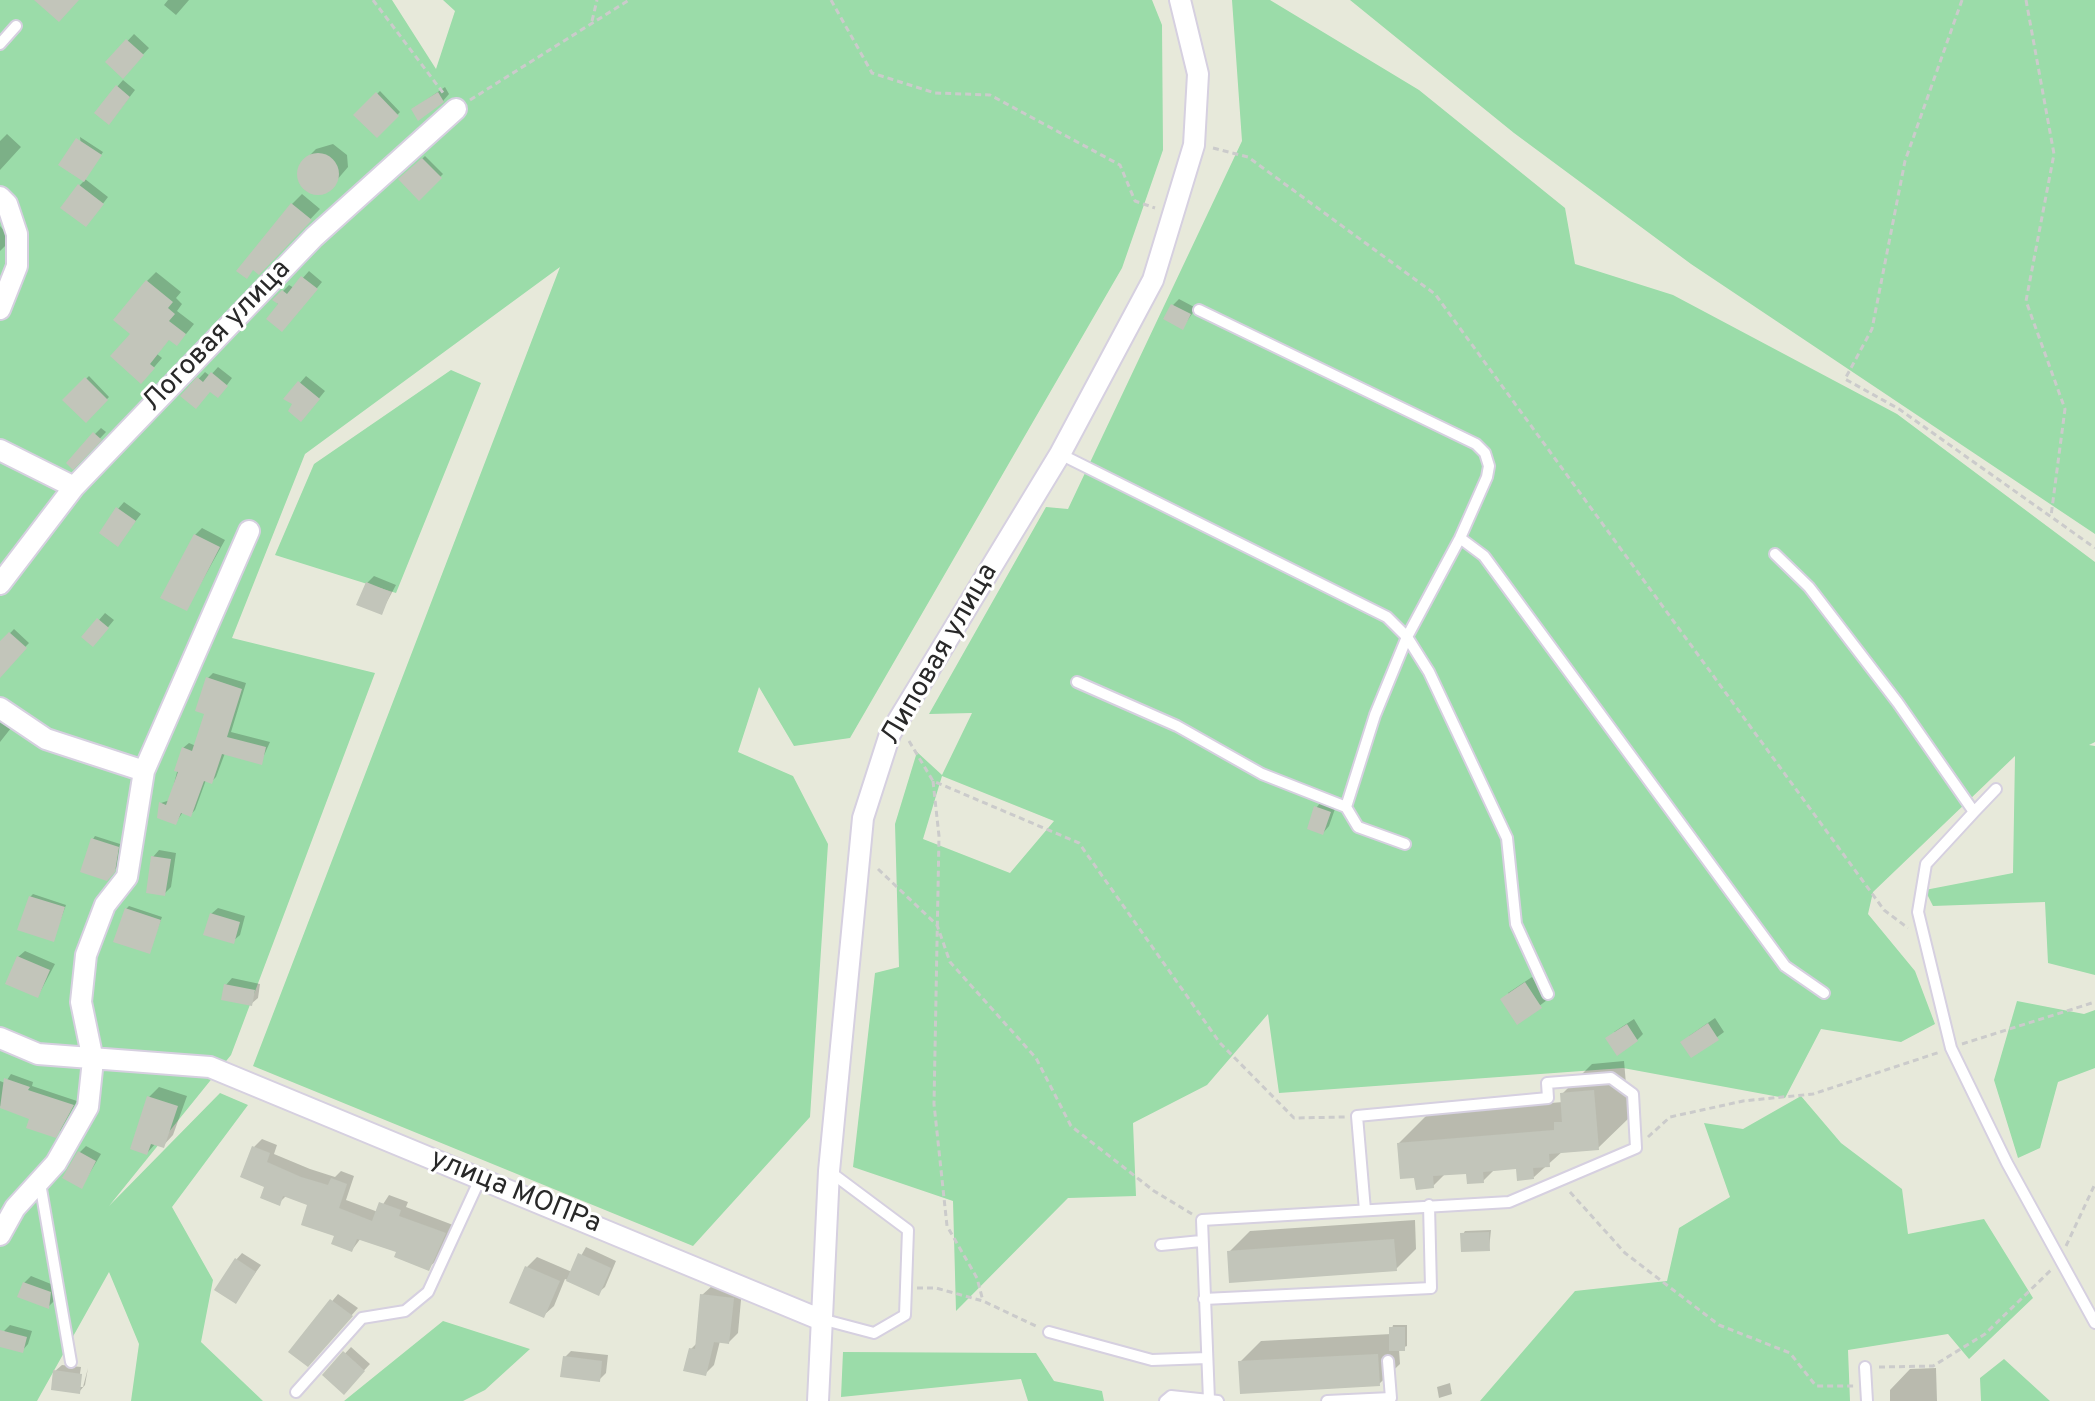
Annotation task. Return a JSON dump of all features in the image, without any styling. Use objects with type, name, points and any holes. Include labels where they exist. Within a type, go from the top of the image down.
[{"type":"street","name":"Липовая улица","points":[[818,1401],[819,1319],[829,1171],[863,818],[890,734],[1060,454],[1153,280],[1194,145],[1198,74],[1180,0]]},
{"type":"street","name":"Логовая улица","points":[[0,584],[74,487],[314,237],[456,109]]},
{"type":"street","points":[[0,197],[13,217],[17,234],[17,266],[0,309]]},
{"type":"street","points":[[0,285],[17,266]]},
{"type":"street","points":[[0,450],[74,487]]},
{"type":"street","points":[[0,1235],[15,1208],[56,1163],[88,1107],[93,1060],[81,1002],[86,955],[105,905],[127,877],[144,771],[249,531]]},
{"type":"street","points":[[0,708],[46,739],[144,771]]},
{"type":"street","name":"улица МОПРа","points":[[0,1038],[38,1054],[210,1067],[819,1319]]},
{"type":"lane","points":[[0,44],[16,26]]},
{"type":"lane","points":[[1199,310],[1476,444],[1485,453],[1489,466],[1460,538],[1407,637],[1375,715],[1346,807]]},
{"type":"lane","points":[[1060,454],[1387,617],[1407,637],[1429,672],[1507,838],[1516,924],[1548,994]]},
{"type":"lane","points":[[1460,538],[1484,556],[1785,966],[1824,993]]},
{"type":"lane","points":[[1775,554],[1809,587],[1898,703],[1974,812]]},
{"type":"lane","points":[[1077,682],[1177,726],[1262,774],[1346,807],[1358,827],[1405,844]]},
{"type":"lane","points":[[1996,789],[1926,864],[1918,912],[1951,1048],[2007,1163],[2095,1323]]},
{"type":"lane","points":[[1209,1400],[1202,1220],[1509,1202],[1636,1148],[1633,1094],[1611,1078],[1547,1083],[1548,1098],[1357,1116],[1365,1210]]},
{"type":"lane","points":[[819,1319],[874,1333],[905,1315],[908,1230],[829,1171]]},
{"type":"lane","points":[[296,1392],[362,1318],[405,1311],[428,1292],[480,1179]]},
{"type":"lane","points":[[40,1181],[71,1362]]},
{"type":"lane","points":[[1204,1299],[1431,1288],[1429,1205]]},
{"type":"lane","points":[[1161,1245],[1201,1241]]},
{"type":"lane","points":[[1049,1332],[1152,1360],[1207,1358]]},
{"type":"lane","points":[[1327,1401],[1391,1398],[1388,1361]]},
{"type":"lane","points":[[1865,1367],[1867,1401]]},
{"type":"lane","points":[[1165,1401],[1171,1396],[1218,1401]]},
{"type":"path","points":[[373,0],[456,109],[629,0]]},
{"type":"path","points":[[592,21],[597,0]]},
{"type":"path","points":[[831,0],[872,73],[935,93],[990,95],[1120,165],[1135,201],[1173,215]]},
{"type":"path","points":[[1962,0],[1905,161],[1872,329],[1845,379],[1899,409],[2095,548]]},
{"type":"path","points":[[2027,0],[2054,154],[2026,301],[2065,409],[2051,516]]},
{"type":"path","points":[[1213,148],[1248,157],[1435,294],[1884,910],[1924,941]]},
{"type":"path","points":[[909,741],[933,781],[939,836],[934,1104],[947,1226],[977,1278],[983,1301]]},
{"type":"path","points":[[933,781],[1079,843],[1220,1043],[1294,1118],[1357,1116]]},
{"type":"path","points":[[860,854],[937,925],[950,962],[1036,1058],[1071,1126],[1154,1191],[1202,1220]]},
{"type":"path","points":[[1636,1148],[1670,1117],[1743,1101],[1813,1094],[2095,1002]]},
{"type":"path","points":[[1559,1180],[1625,1253],[1719,1325],[1790,1353],[1816,1386],[1867,1386]]},
{"type":"path","points":[[906,1288],[936,1288],[983,1301],[1049,1332]]},
{"type":"path","points":[[1865,1367],[1933,1366],[1985,1334]]},
{"type":"green space","points":[[0,0],[392,0],[436,69],[455,11],[443,0],[1152,0],[1162,25],[1163,150],[1122,268],[850,738],[794,746],[759,687],[738,752],[793,776],[828,844],[810,1117],[693,1246],[253,1066],[560,267],[305,454],[232,638],[375,673],[231,1055],[109,1206],[220,1093],[248,1105],[172,1207],[213,1280],[201,1342],[263,1401],[131,1401],[139,1344],[109,1272],[37,1401],[0,1401]]},
{"type":"green space","points":[[1232,0],[1270,0],[1419,90],[1565,208],[1575,264],[1673,295],[1897,414],[2095,562],[2095,742],[2089,745],[2095,746],[2095,975],[2048,963],[2045,902],[1933,906],[1925,890],[2013,873],[2015,756],[1873,892],[1868,914],[1915,971],[1935,1024],[1901,1042],[1821,1029],[1785,1098],[1623,1068],[1279,1093],[1268,1014],[1207,1085],[1133,1123],[1136,1196],[1068,1198],[956,1311],[953,1201],[853,1167],[875,973],[899,967],[895,824],[917,752],[942,775],[972,713],[929,714],[1046,507],[1068,509],[1242,141]],"holes":[[[942,776],[1054,821],[1010,873],[923,839]]]},
{"type":"green space","points":[[1350,0],[2095,0],[2095,534],[1691,264],[1514,133]]},
{"type":"green space","points":[[451,370],[481,383],[396,593],[275,555],[314,464]]},
{"type":"green space","points":[[2017,1001],[2084,1014],[2095,1010],[2095,1068],[2058,1082],[2040,1148],[2018,1158],[1994,1080]]},
{"type":"green space","points":[[1801,1096],[1841,1143],[1902,1189],[1908,1234],[1984,1219],[2033,1298],[1969,1359],[1948,1334],[1848,1350],[1850,1401],[1480,1401],[1575,1291],[1667,1281],[1679,1228],[1730,1197],[1704,1123],[1743,1129]]},
{"type":"green space","points":[[443,1321],[530,1349],[485,1390],[463,1401],[344,1401]]},
{"type":"green space","points":[[843,1352],[1036,1353],[1054,1381],[1102,1391],[1104,1401],[1028,1401],[1021,1379],[841,1397]]},
{"type":"green space","points":[[2004,1359],[2050,1401],[1981,1401],[1980,1378]]},
{"type":"building","points":[[34,0],[79,0],[59,22]]},
{"type":"building","points":[[126,39],[144,55],[123,79],[105,62]]},
{"type":"building","points":[[116,85],[130,97],[109,125],[94,113]]},
{"type":"building","points":[[376,92],[399,116],[377,138],[353,115]]},
{"type":"building","points":[[438,92],[444,102],[418,121],[411,109]]},
{"type":"building","points":[[76,138],[102,155],[84,182],[58,165]]},
{"type":"building","points":[[318,153],[333,159],[339,174],[333,189],[318,195],[303,189],[297,174],[303,159]]},
{"type":"building","points":[[422,158],[442,178],[419,201],[398,179]]},
{"type":"building","points":[[78,184],[104,204],[86,227],[60,208]]},
{"type":"building","points":[[291,203],[312,220],[259,275],[253,270],[247,279],[236,271]]},
{"type":"building","points":[[301,276],[318,289],[282,332],[266,319],[278,304],[272,300],[282,290],[287,294]]},
{"type":"building","points":[[146,280],[173,302],[168,308],[175,314],[169,321],[186,334],[177,346],[169,340],[150,364],[155,368],[141,384],[110,356],[130,334],[113,320]]},
{"type":"building","points":[[1171,304],[1191,314],[1183,330],[1163,319]]},
{"type":"building","points":[[211,372],[228,386],[218,398],[210,392],[196,409],[180,396],[197,377],[203,382]]},
{"type":"building","points":[[85,377],[108,400],[86,423],[62,400]]},
{"type":"building","points":[[298,381],[320,399],[301,422],[288,411],[292,404],[283,399]]},
{"type":"building","points":[[93,432],[102,440],[73,470],[66,463]]},
{"type":"building","points":[[116,507],[136,521],[118,547],[99,533]]},
{"type":"building","points":[[194,534],[220,547],[187,611],[160,598]]},
{"type":"building","points":[[366,582],[391,592],[382,615],[356,605]]},
{"type":"building","points":[[97,618],[109,628],[93,647],[81,637]]},
{"type":"building","points":[[9,632],[27,648],[0,678],[0,641]]},
{"type":"building","points":[[206,677],[242,689],[227,737],[266,747],[262,765],[222,754],[212,784],[204,781],[191,817],[181,813],[176,825],[157,818],[159,802],[166,805],[178,772],[174,771],[182,747],[192,751],[204,714],[195,711]]},
{"type":"building","points":[[1314,806],[1331,812],[1323,835],[1307,829]]},
{"type":"building","points":[[91,838],[119,847],[115,872],[107,881],[80,872]]},
{"type":"building","points":[[151,856],[171,859],[165,896],[146,893]]},
{"type":"building","points":[[29,896],[65,907],[54,942],[17,930]]},
{"type":"building","points":[[125,908],[161,920],[150,954],[113,942]]},
{"type":"building","points":[[210,913],[240,922],[234,944],[203,935]]},
{"type":"building","points":[[17,956],[50,970],[38,998],[5,984]]},
{"type":"building","points":[[1525,982],[1542,1008],[1517,1025],[1500,999]]},
{"type":"building","points":[[224,984],[255,990],[252,1006],[221,1000]]},
{"type":"building","points":[[1708,1023],[1719,1040],[1691,1058],[1680,1042]]},
{"type":"building","points":[[1627,1024],[1638,1041],[1617,1056],[1605,1038]]},
{"type":"building","points":[[4,1078],[30,1087],[28,1090],[74,1105],[56,1138],[26,1128],[29,1119],[0,1108]]},
{"type":"building","points":[[1594,1090],[1599,1150],[1549,1154],[1550,1167],[1533,1168],[1534,1179],[1517,1181],[1516,1169],[1483,1172],[1484,1183],[1467,1184],[1466,1174],[1433,1176],[1434,1188],[1416,1190],[1414,1178],[1400,1179],[1397,1143],[1554,1130],[1554,1122],[1562,1122],[1560,1093]]},
{"type":"building","points":[[147,1096],[178,1106],[164,1148],[151,1144],[147,1155],[130,1149]]},
{"type":"building","points":[[252,1146],[270,1153],[267,1162],[301,1177],[328,1185],[331,1178],[347,1184],[339,1208],[372,1221],[379,1202],[401,1210],[399,1216],[446,1233],[429,1271],[394,1257],[396,1252],[357,1239],[352,1252],[331,1244],[334,1236],[301,1225],[307,1205],[283,1196],[280,1206],[260,1198],[264,1187],[240,1177]]},
{"type":"building","points":[[78,1151],[96,1161],[82,1189],[62,1178]]},
{"type":"building","points":[[1489,1232],[1490,1251],[1461,1252],[1460,1233]]},
{"type":"building","points":[[1394,1239],[1397,1271],[1229,1283],[1227,1251]]},
{"type":"building","points":[[578,1253],[611,1268],[599,1296],[566,1281]]},
{"type":"building","points":[[235,1258],[256,1272],[236,1304],[214,1290]]},
{"type":"building","points":[[525,1266],[560,1281],[544,1318],[509,1303]]},
{"type":"building","points":[[23,1282],[51,1292],[49,1309],[17,1297]]},
{"type":"building","points":[[700,1294],[734,1298],[729,1344],[714,1342],[706,1376],[683,1371],[689,1348],[695,1349]]},
{"type":"building","points":[[330,1299],[353,1316],[308,1367],[288,1352]]},
{"type":"building","points":[[1389,1327],[1405,1327],[1405,1351],[1389,1351]]},
{"type":"building","points":[[0,1330],[27,1337],[23,1353],[0,1347]]},
{"type":"building","points":[[343,1351],[365,1371],[344,1395],[322,1375]]},
{"type":"building","points":[[1378,1354],[1380,1386],[1240,1394],[1238,1361]]},
{"type":"building","points":[[563,1356],[602,1361],[600,1382],[560,1377]]},
{"type":"building","points":[[53,1370],[82,1374],[80,1394],[51,1390]]}]
